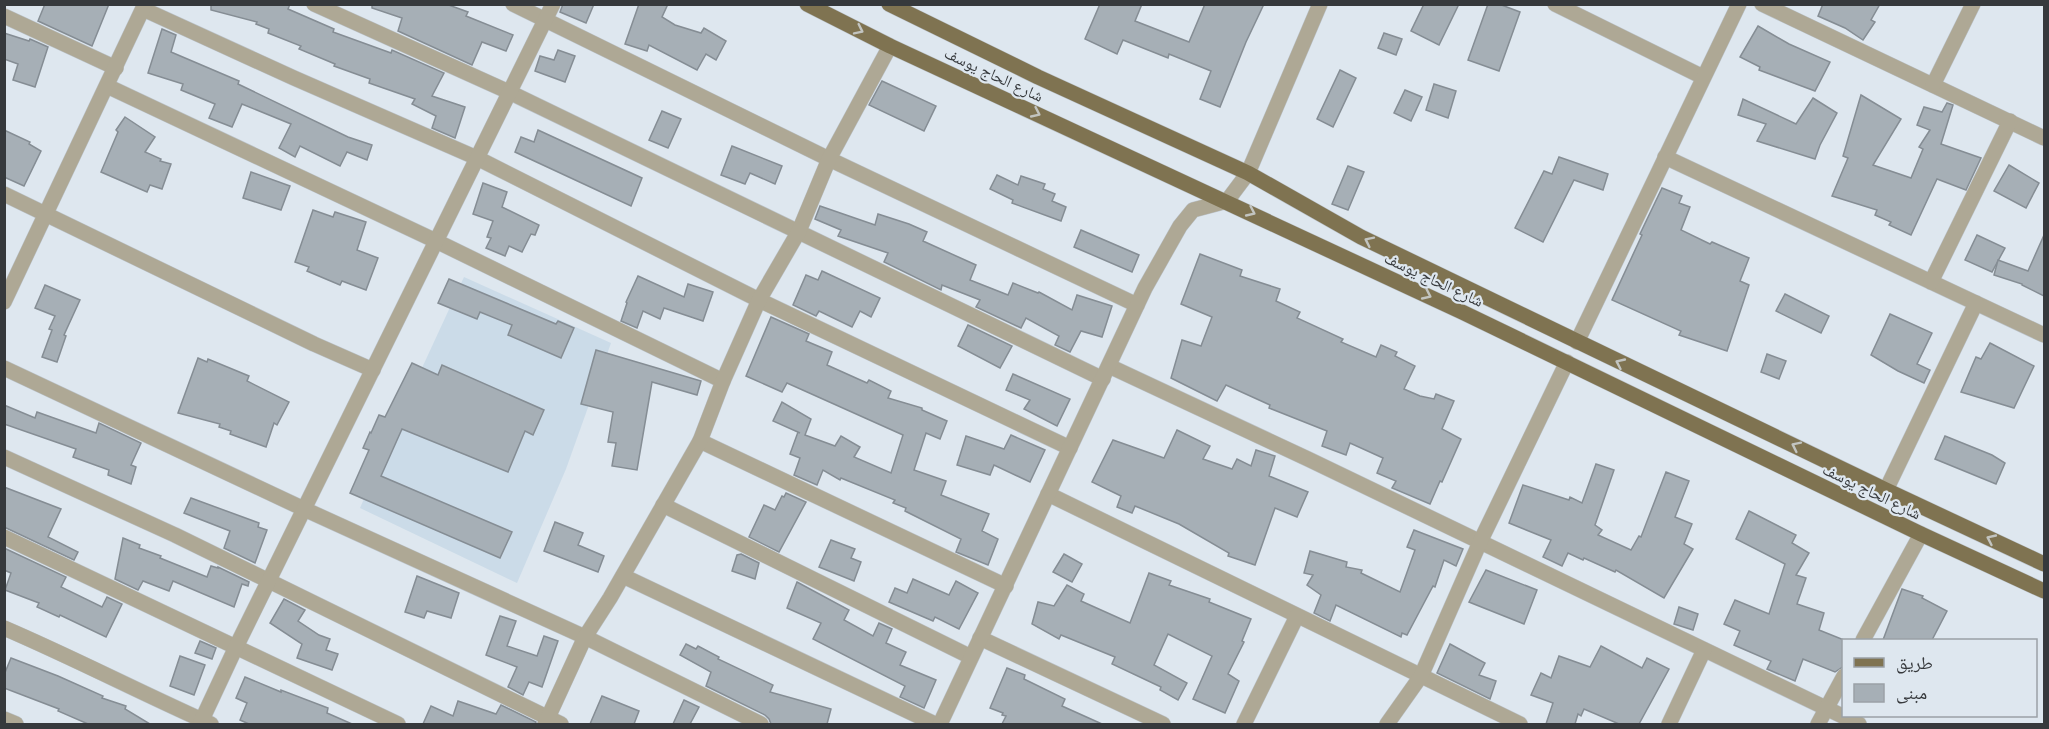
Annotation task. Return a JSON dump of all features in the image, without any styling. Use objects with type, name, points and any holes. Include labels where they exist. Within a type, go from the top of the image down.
[{"type":"main road","name":"شارع الحاج يوسف","points":[[807,4],[890,46],[1227,201],[1567,362],[2044,591]]},
{"type":"main road","name":"شارع الحاج يوسف","points":[[889,4],[1048,81],[1248,173],[1361,237],[2044,564]]},
{"type":"street","points":[[314,4],[509,92],[799,231],[1480,542],[1842,716]]},
{"type":"street","points":[[513,4],[830,159],[1137,305]]},
{"type":"street","points":[[4,628],[97,670],[204,723],[236,647],[553,4]]},
{"type":"street","points":[[1555,4],[1703,77]]},
{"type":"street","points":[[1577,342],[1739,4]]},
{"type":"street","points":[[1762,4],[2044,138]]},
{"type":"street","points":[[1933,86],[1973,4]]},
{"type":"street","points":[[623,576],[937,724],[1006,586],[1137,305],[1180,226],[1193,210],[1227,201],[1248,173],[1318,5]]},
{"type":"street","points":[[7,292],[47,213],[144,7],[294,78],[477,158],[759,300],[1070,448]]},
{"type":"street","points":[[4,16],[116,68]]},
{"type":"street","points":[[4,457],[175,535],[551,722],[585,637],[623,576],[700,441],[723,381],[759,300],[799,231],[830,159],[890,46]]},
{"type":"street","points":[[107,86],[436,241],[723,381]]},
{"type":"street","points":[[1931,282],[2010,121]]},
{"type":"street","points":[[1665,157],[2044,335]]},
{"type":"street","points":[[4,194],[47,213],[165,273],[200,287],[314,344],[373,370]]},
{"type":"street","points":[[1886,490],[1976,303]]},
{"type":"street","points":[[1387,724],[1421,676],[1480,542],[1567,362]]},
{"type":"street","points":[[4,368],[304,509],[585,637],[761,724]]},
{"type":"street","points":[[700,441],[1006,586]]},
{"type":"street","points":[[1048,494],[1520,724]]},
{"type":"street","points":[[663,506],[971,657]]},
{"type":"street","points":[[1864,639],[1922,534]]},
{"type":"street","points":[[4,537],[398,724]]},
{"type":"street","points":[[1244,724],[1297,616]]},
{"type":"street","points":[[980,638],[1163,724]]},
{"type":"street","points":[[1669,724],[1704,650]]},
{"type":"street","points":[[1818,724],[1842,680]]},
{"type":"street","points":[[1844,717],[1859,724]]},
{"type":"street","points":[[4,719],[16,724]]},
{"type":"shaded area","points":[[464,277],[611,343],[566,469],[517,583],[360,508]]},
{"type":"building","points":[[45,4],[109,4],[92,46],[38,21]]},
{"type":"building","points":[[211,4],[290,4],[288,9],[334,29],[333,32],[391,53],[392,50],[444,73],[432,96],[465,107],[455,138],[432,128],[436,116],[412,104],[415,99],[369,83],[370,79],[334,66],[335,64],[299,49],[301,46],[268,33],[269,29],[256,24],[257,22],[211,10]]},
{"type":"building","points":[[372,4],[446,4],[468,12],[466,16],[513,35],[506,51],[482,42],[472,65],[398,31],[402,18],[372,8]]},
{"type":"building","points":[[563,4],[594,4],[586,23],[560,12]]},
{"type":"building","points":[[639,4],[668,4],[662,17],[675,25],[701,33],[704,28],[726,41],[716,60],[706,54],[697,70],[649,45],[647,51],[625,44]]},
{"type":"building","points":[[1100,4],[1142,4],[1135,21],[1189,42],[1205,4],[1264,4],[1220,107],[1200,99],[1211,71],[1169,54],[1168,58],[1123,40],[1117,54],[1085,39]]},
{"type":"building","points":[[1424,4],[1459,4],[1439,45],[1411,31]]},
{"type":"building","points":[[1488,4],[1499,4],[1520,12],[1499,71],[1468,60]]},
{"type":"building","points":[[1823,4],[1880,4],[1871,20],[1875,22],[1863,40],[1845,28],[1818,16]]},
{"type":"building","points":[[1758,26],[1789,44],[1830,62],[1815,91],[1759,70],[1760,67],[1740,57]]},
{"type":"building","points":[[162,29],[176,35],[171,52],[239,81],[238,84],[348,137],[372,145],[367,160],[347,152],[340,166],[300,146],[295,157],[279,148],[291,124],[242,104],[232,127],[209,118],[215,104],[181,90],[183,84],[148,73]]},
{"type":"building","points":[[4,33],[29,41],[30,39],[48,47],[35,87],[13,80],[18,64],[4,59]]},
{"type":"building","points":[[1384,33],[1402,39],[1396,55],[1378,48]]},
{"type":"building","points":[[558,50],[575,56],[565,82],[535,71],[540,56],[554,60]]},
{"type":"building","points":[[1340,70],[1356,78],[1333,127],[1317,119]]},
{"type":"building","points":[[882,81],[936,106],[924,131],[869,105]]},
{"type":"building","points":[[1434,84],[1456,91],[1448,118],[1426,110]]},
{"type":"building","points":[[1405,90],[1422,97],[1411,121],[1394,113]]},
{"type":"building","points":[[1861,95],[1901,119],[1873,165],[1911,178],[1923,149],[1919,147],[1930,130],[1917,125],[1924,107],[1942,112],[1947,103],[1953,105],[1941,144],[1981,158],[1966,190],[1937,179],[1911,235],[1889,225],[1891,222],[1875,215],[1877,210],[1832,196],[1848,158],[1843,156]]},
{"type":"building","points":[[1813,98],[1837,113],[1815,159],[1757,141],[1766,124],[1738,115],[1743,99],[1796,124]]},
{"type":"building","points":[[662,111],[681,119],[668,148],[649,140]]},
{"type":"building","points":[[125,117],[155,137],[145,152],[161,159],[160,161],[171,164],[162,189],[150,185],[147,192],[101,172],[118,132],[116,130]]},
{"type":"building","points":[[4,130],[30,142],[29,144],[41,151],[24,186],[4,177]]},
{"type":"building","points":[[538,130],[642,178],[631,206],[515,152],[521,137],[534,142]]},
{"type":"building","points":[[732,146],[782,166],[775,184],[750,173],[745,184],[721,175]]},
{"type":"building","points":[[1559,157],[1608,174],[1603,190],[1574,180],[1543,242],[1515,228],[1544,171],[1552,174]]},
{"type":"building","points":[[2009,165],[2039,183],[2026,208],[1994,191]]},
{"type":"building","points":[[1348,166],[1364,172],[1348,210],[1332,204]]},
{"type":"building","points":[[251,172],[290,186],[281,210],[243,198]]},
{"type":"building","points":[[997,175],[1018,185],[1021,176],[1045,184],[1043,189],[1055,194],[1052,201],[1066,207],[1061,221],[1012,203],[1013,200],[990,189]]},
{"type":"building","points":[[483,183],[507,192],[502,207],[539,225],[535,235],[531,234],[522,252],[509,246],[505,256],[486,248],[491,238],[487,237],[493,221],[473,214]]},
{"type":"building","points":[[1662,188],[1682,196],[1679,203],[1690,207],[1681,230],[1710,244],[1712,242],[1749,258],[1740,281],[1749,285],[1727,351],[1679,335],[1681,331],[1612,300]]},
{"type":"building","points":[[820,206],[875,225],[878,214],[927,232],[923,241],[976,265],[970,280],[1008,295],[1013,283],[1039,292],[1072,310],[1077,295],[1112,306],[1102,337],[1081,331],[1070,352],[1055,345],[1059,336],[1026,318],[1021,328],[976,307],[980,300],[942,285],[941,290],[884,262],[888,253],[838,236],[841,230],[815,219]]},
{"type":"building","points":[[313,210],[333,217],[335,212],[366,222],[357,250],[378,258],[366,290],[342,281],[340,285],[307,271],[309,267],[295,262]]},
{"type":"building","points":[[1081,230],[1139,255],[1132,272],[1074,247]]},
{"type":"building","points":[[1977,235],[2005,248],[1992,272],[1965,260]]},
{"type":"building","points":[[2044,235],[2044,296],[2022,284],[1994,275],[1998,260],[2028,271]]},
{"type":"building","points":[[1200,254],[1242,270],[1240,276],[1280,289],[1276,301],[1300,312],[1297,318],[1343,339],[1341,342],[1376,357],[1381,345],[1397,352],[1395,356],[1415,366],[1404,389],[1420,396],[1434,399],[1436,394],[1454,401],[1442,429],[1461,439],[1430,504],[1392,488],[1396,481],[1377,473],[1383,458],[1350,443],[1346,455],[1322,446],[1327,431],[1269,408],[1270,405],[1226,385],[1217,401],[1171,378],[1182,340],[1201,346],[1212,317],[1181,304]]},
{"type":"building","points":[[822,271],[880,298],[871,317],[860,311],[852,327],[819,311],[816,316],[793,305],[806,275],[818,280]]},
{"type":"building","points":[[638,276],[684,297],[688,284],[713,292],[703,321],[664,308],[660,319],[643,311],[637,328],[621,321],[626,302]]},
{"type":"building","points":[[449,279],[556,324],[558,321],[574,328],[561,358],[508,335],[512,325],[480,312],[477,319],[438,303]]},
{"type":"building","points":[[45,285],[80,300],[64,335],[66,336],[57,362],[42,357],[55,316],[35,308]]},
{"type":"building","points":[[1785,294],[1829,316],[1821,333],[1776,311]]},
{"type":"building","points":[[1890,314],[1932,333],[1917,364],[1930,370],[1924,383],[1871,355]]},
{"type":"building","points":[[771,317],[809,334],[806,341],[832,352],[827,365],[867,383],[869,380],[891,391],[888,398],[922,408],[947,421],[940,439],[926,433],[914,470],[946,481],[941,495],[989,514],[982,531],[998,539],[988,565],[956,552],[961,539],[905,511],[906,508],[893,503],[895,500],[841,478],[840,480],[823,470],[817,485],[794,475],[800,458],[790,454],[798,432],[773,421],[782,402],[811,419],[805,435],[835,446],[841,436],[860,447],[854,457],[891,473],[903,435],[787,383],[782,392],[746,376]]},
{"type":"building","points":[[968,325],[1012,346],[1000,368],[958,346]]},
{"type":"building","points":[[1990,343],[2034,366],[2014,408],[1961,392],[1976,357],[1981,359]]},
{"type":"building","points":[[596,350],[701,381],[697,395],[652,382],[637,470],[612,466],[616,443],[608,442],[613,412],[581,404]]},
{"type":"building","points":[[1767,354],[1786,361],[1779,379],[1761,372]]},
{"type":"building","points":[[198,358],[207,362],[208,359],[249,376],[247,381],[289,402],[277,425],[274,423],[266,447],[230,434],[231,431],[219,427],[220,424],[178,413]]},
{"type":"building","points":[[412,363],[438,375],[442,365],[544,410],[533,435],[525,431],[508,472],[402,429],[381,476],[512,532],[500,558],[350,493],[369,450],[363,448],[370,432],[379,415],[385,417]]},
{"type":"building","points":[[1013,374],[1070,399],[1057,426],[1024,409],[1030,400],[1006,390]]},
{"type":"building","points":[[4,405],[35,418],[37,412],[96,433],[99,423],[141,443],[131,465],[136,467],[131,484],[108,475],[109,470],[73,457],[76,449],[4,424]]},
{"type":"building","points":[[1177,430],[1210,446],[1203,459],[1232,469],[1237,459],[1251,466],[1256,450],[1275,456],[1269,476],[1308,492],[1297,517],[1275,508],[1255,565],[1228,556],[1229,553],[1179,524],[1135,506],[1132,513],[1117,507],[1121,496],[1092,482],[1113,440],[1164,458]]},
{"type":"building","points":[[1011,435],[1045,450],[1030,482],[994,465],[990,475],[957,465],[966,436],[1004,449]]},
{"type":"building","points":[[1945,436],[1992,455],[2005,463],[1996,484],[1935,459]]},
{"type":"building","points":[[1596,464],[1614,470],[1595,525],[1602,530],[1598,535],[1631,550],[1639,536],[1641,537],[1666,472],[1689,481],[1675,517],[1692,524],[1684,544],[1693,549],[1664,598],[1616,570],[1615,572],[1584,558],[1583,560],[1568,553],[1562,566],[1543,557],[1551,540],[1509,523],[1523,485],[1569,500],[1570,497],[1582,503]]},
{"type":"building","points":[[4,487],[61,509],[48,537],[78,552],[74,560],[4,527]]},
{"type":"building","points":[[786,493],[806,502],[779,552],[749,537],[764,505],[775,510]]},
{"type":"building","points":[[191,498],[259,523],[258,527],[267,530],[255,563],[224,548],[230,531],[184,513]]},
{"type":"building","points":[[1749,511],[1796,535],[1792,543],[1809,553],[1796,575],[1806,578],[1797,604],[1824,613],[1819,630],[1842,639],[1842,667],[1835,672],[1803,659],[1795,681],[1767,669],[1771,661],[1734,645],[1740,631],[1724,624],[1735,600],[1769,614],[1785,564],[1736,539]]},
{"type":"building","points":[[555,522],[583,533],[578,545],[604,556],[598,572],[544,551]]},
{"type":"building","points":[[1414,530],[1463,549],[1456,566],[1444,560],[1435,587],[1433,586],[1407,635],[1402,633],[1401,637],[1336,605],[1330,621],[1314,613],[1321,595],[1307,585],[1313,575],[1304,573],[1310,551],[1347,562],[1346,567],[1362,570],[1361,573],[1400,592],[1415,550],[1407,547]]},
{"type":"building","points":[[123,538],[140,545],[139,548],[161,556],[160,558],[207,577],[211,566],[218,567],[249,582],[248,586],[242,584],[234,607],[173,581],[169,591],[143,581],[138,590],[115,579]]},
{"type":"building","points":[[831,540],[855,549],[851,558],[861,562],[854,581],[819,567]]},
{"type":"building","points":[[4,548],[66,577],[61,587],[102,607],[107,597],[122,604],[106,637],[60,615],[59,617],[37,607],[39,603],[5,590],[11,573],[4,570]]},
{"type":"building","points":[[741,554],[759,563],[755,579],[732,571],[737,555]]},
{"type":"building","points":[[1064,554],[1082,564],[1072,582],[1053,572]]},
{"type":"building","points":[[1486,570],[1537,590],[1524,624],[1469,602]]},
{"type":"building","points":[[1149,573],[1171,581],[1169,585],[1210,599],[1209,602],[1251,619],[1242,641],[1244,642],[1228,674],[1239,681],[1225,713],[1193,699],[1212,656],[1168,634],[1154,665],[1187,683],[1178,700],[1160,690],[1161,687],[1112,664],[1115,657],[1061,635],[1059,639],[1032,624],[1038,602],[1054,606],[1067,585],[1084,594],[1081,601],[1130,623]]},
{"type":"building","points":[[417,576],[459,593],[451,618],[427,611],[424,618],[405,612]]},
{"type":"building","points":[[913,579],[949,595],[956,581],[978,593],[959,629],[935,617],[933,621],[889,602],[895,588],[907,593]]},
{"type":"building","points":[[797,582],[849,610],[844,620],[873,636],[879,623],[892,629],[886,643],[906,652],[900,665],[936,680],[924,708],[900,697],[905,686],[813,639],[821,623],[787,608]]},
{"type":"building","points":[[1902,589],[1923,596],[1922,598],[1947,611],[1933,639],[1883,639]]},
{"type":"building","points":[[284,599],[305,610],[298,621],[319,635],[330,639],[326,650],[338,654],[332,670],[297,658],[302,644],[270,623]]},
{"type":"building","points":[[1679,607],[1698,614],[1693,630],[1674,624]]},
{"type":"building","points":[[500,616],[516,621],[507,646],[537,656],[544,636],[558,641],[542,687],[529,682],[523,695],[508,687],[517,667],[486,655]]},
{"type":"building","points":[[200,641],[216,648],[212,659],[195,653]]},
{"type":"building","points":[[686,644],[696,649],[698,646],[719,657],[718,659],[773,685],[770,692],[831,709],[827,724],[771,724],[765,715],[706,686],[711,672],[680,655]]},
{"type":"building","points":[[1450,644],[1485,663],[1479,675],[1496,681],[1490,699],[1437,673]]},
{"type":"building","points":[[1601,646],[1642,668],[1647,658],[1669,669],[1639,724],[1619,724],[1584,709],[1581,716],[1578,714],[1575,724],[1546,724],[1553,703],[1531,695],[1541,673],[1551,678],[1559,656],[1590,667]]},
{"type":"building","points":[[180,656],[205,665],[194,695],[170,686]]},
{"type":"building","points":[[11,658],[58,676],[103,696],[102,698],[126,706],[125,709],[150,724],[88,724],[58,711],[59,709],[4,688],[4,675]]},
{"type":"building","points":[[1007,668],[1025,675],[1024,679],[1065,699],[1062,706],[1102,724],[1002,724],[1006,716],[990,708]]},
{"type":"building","points":[[245,677],[328,708],[327,713],[352,724],[249,724],[240,720],[247,703],[236,698]]},
{"type":"building","points":[[602,696],[639,711],[634,724],[590,724]]},
{"type":"building","points":[[684,700],[699,707],[690,724],[673,724]]},
{"type":"building","points":[[458,701],[496,714],[501,705],[536,722],[535,724],[423,724],[431,706],[453,716]]}]
